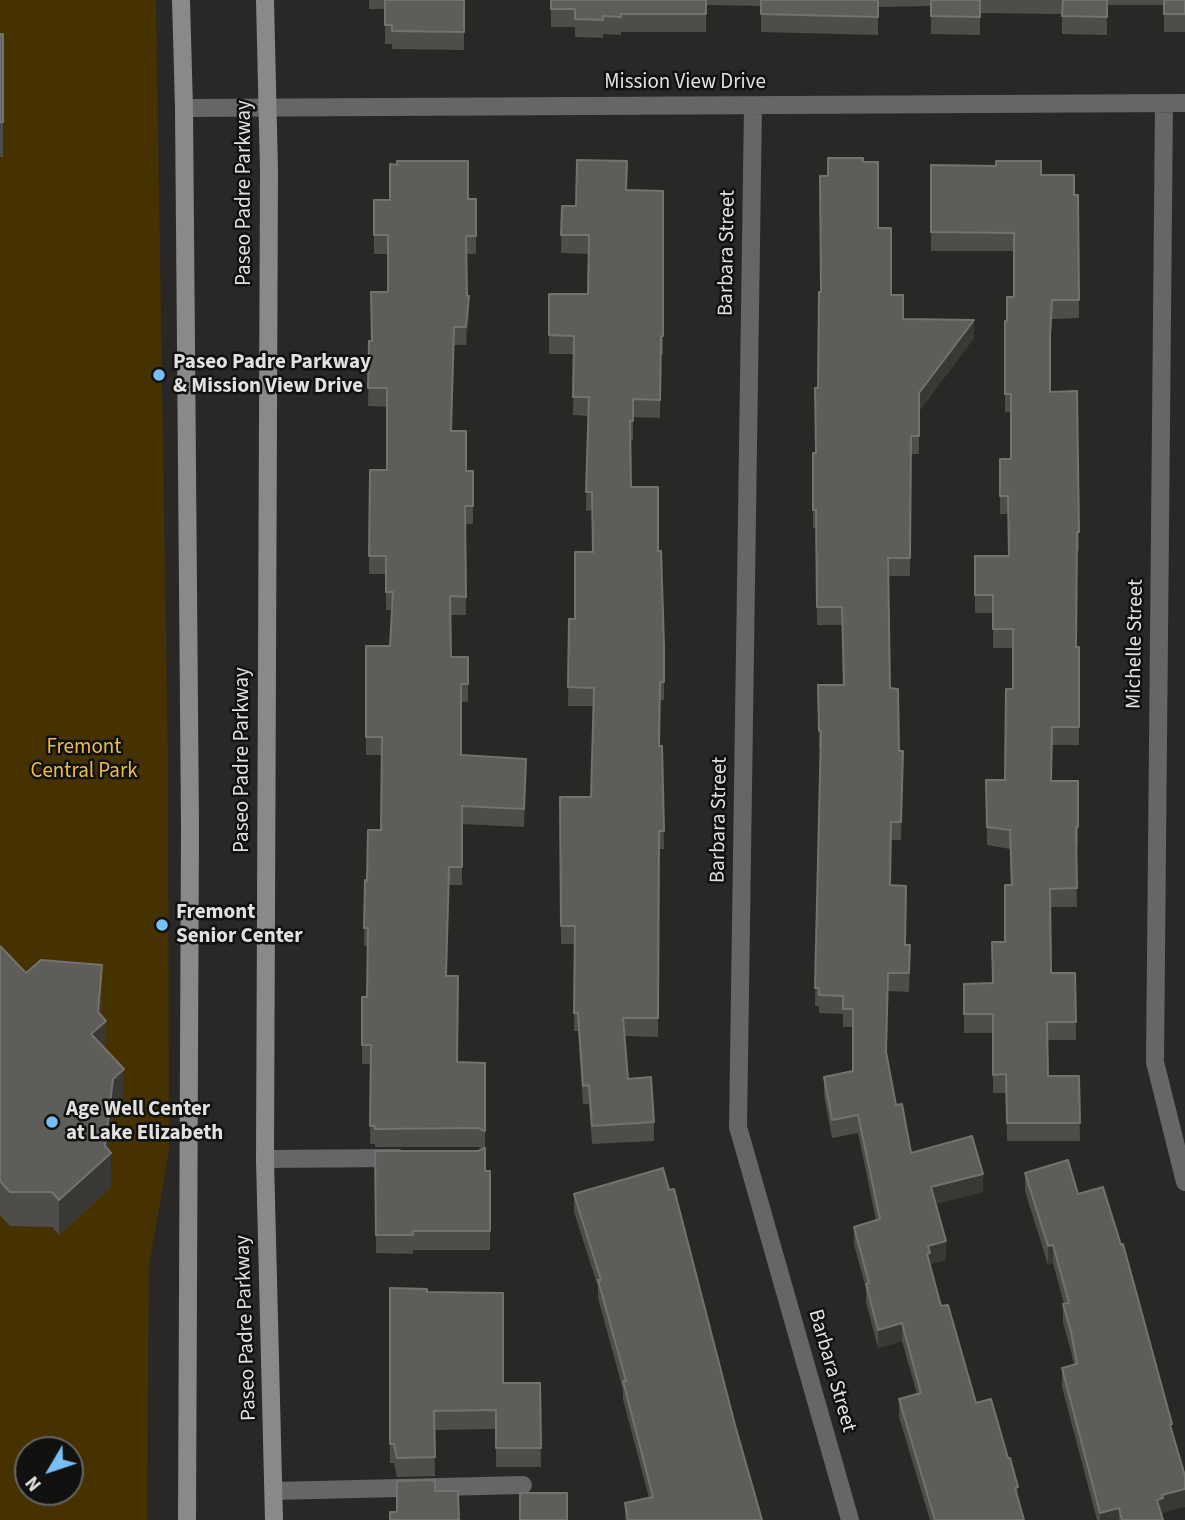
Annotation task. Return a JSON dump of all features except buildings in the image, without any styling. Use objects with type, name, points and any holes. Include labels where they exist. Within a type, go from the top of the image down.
[{"type":"main road","points":[[181,0],[190,827],[187,1520]]},
{"type":"main road","name":"Paseo Padre Parkway","points":[[265,0],[269,183],[265,1159],[274,1520]]},
{"type":"street","name":"Michelle Street","points":[[1164,103],[1155,1062],[1185,1182]]},
{"type":"street","name":"Mission View Drive","points":[[184,108],[1185,103]]},
{"type":"street","name":"Barbara Street","points":[[753,106],[738,1127],[850,1520]]},
{"type":"street","points":[[265,1159],[411,1158]]},
{"type":"street","points":[[274,1491],[523,1485]]},
{"type":"green space","name":"Fremont Central Park","points":[[0,0],[156,0],[168,764],[169,1151],[149,1266],[147,1520],[0,1520]]},
{"type":"place","name":"Paseo Padre Parkway & Mission View Drive","points":[[159,375]]},
{"type":"place","name":"Fremont Senior Center","points":[[162,925]]},
{"type":"place","name":"Age Well Center at Lake Elizabeth","points":[[52,1122]]}]
